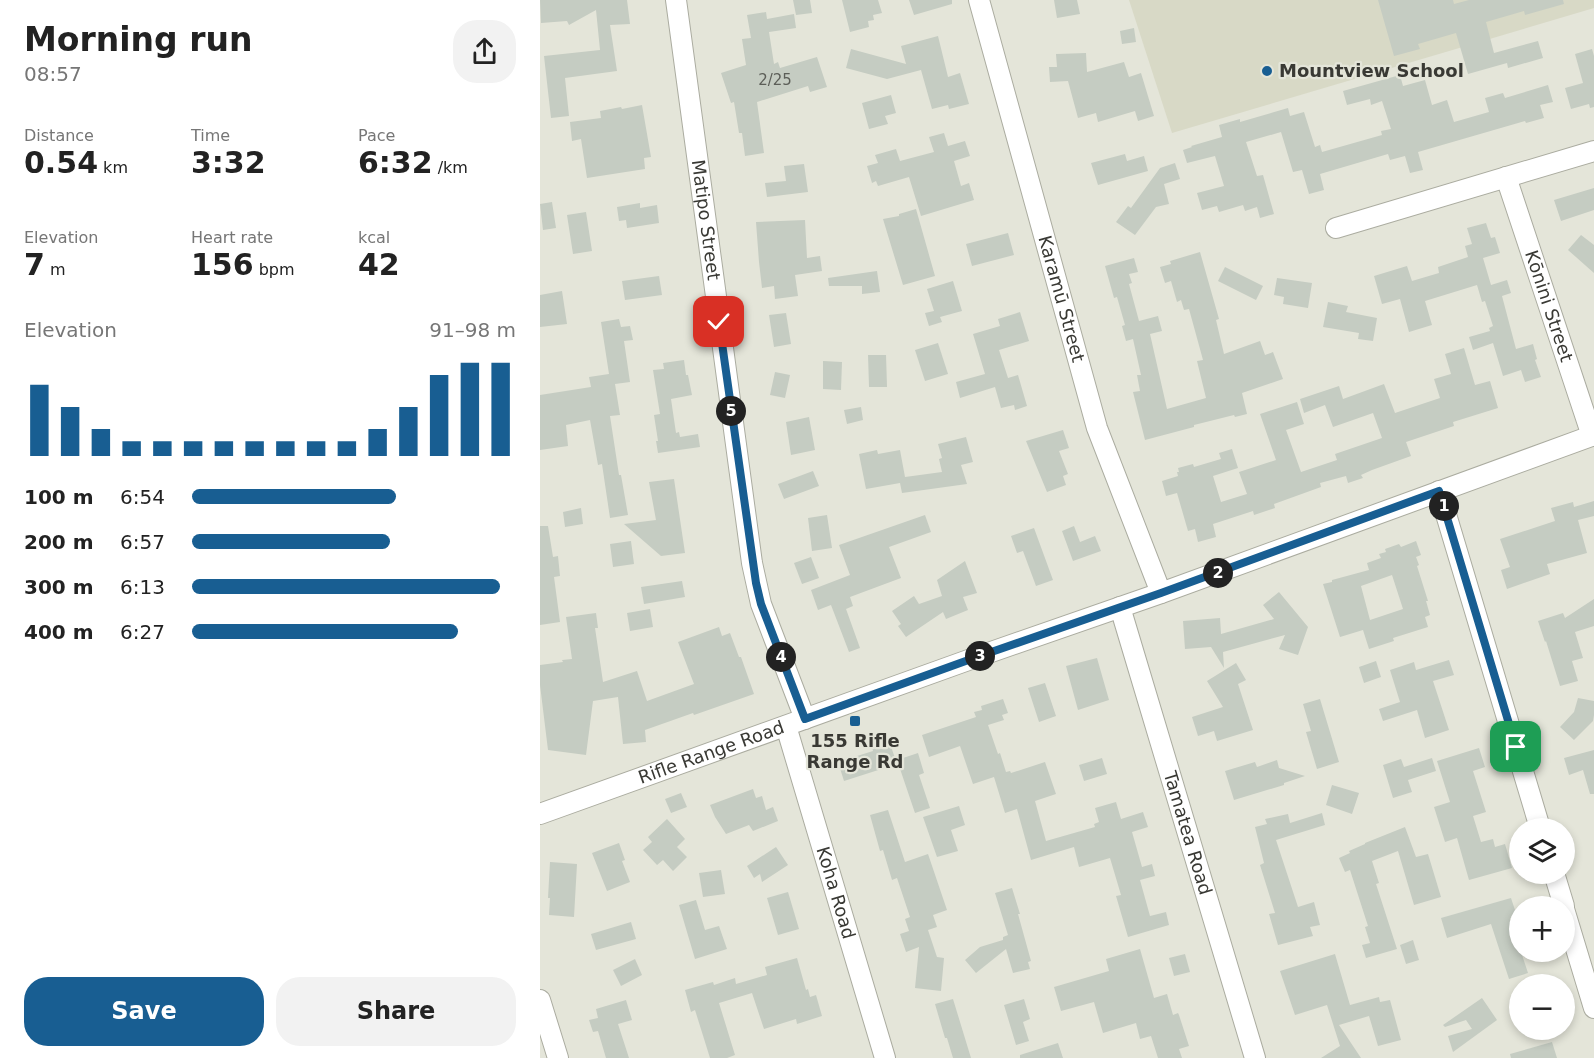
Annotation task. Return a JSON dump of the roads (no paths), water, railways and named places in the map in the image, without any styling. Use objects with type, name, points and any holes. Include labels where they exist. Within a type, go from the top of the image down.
[{"type":"street","name":"Matipo Street","points":[[676,0],[752,563],[761,604],[805,719]]},
{"type":"street","name":"Karamū Street","points":[[979,0],[1097,428],[1161,593]]},
{"type":"street","points":[[1336,228],[1594,151]]},
{"type":"street","name":"Kōnini Street","points":[[1506,177],[1593,436]]},
{"type":"street","name":"Rifle Range Road","points":[[540,814],[1161,593],[1593,436]]},
{"type":"street","points":[[1439,491],[1537,818]]},
{"type":"street","name":"Tamatea Road","points":[[1120,607],[1256,1058]]},
{"type":"street","name":"Koha Road","points":[[786,726],[885,1058]]},
{"type":"street","points":[[1575,945],[1594,1008]]},
{"type":"street","points":[[540,1000],[558,1058]]},
{"type":"place","name":"Mountview School","points":[[1267,71]]},
{"type":"place","name":"155 Rifle Range Rd","points":[[855,721]]}]
